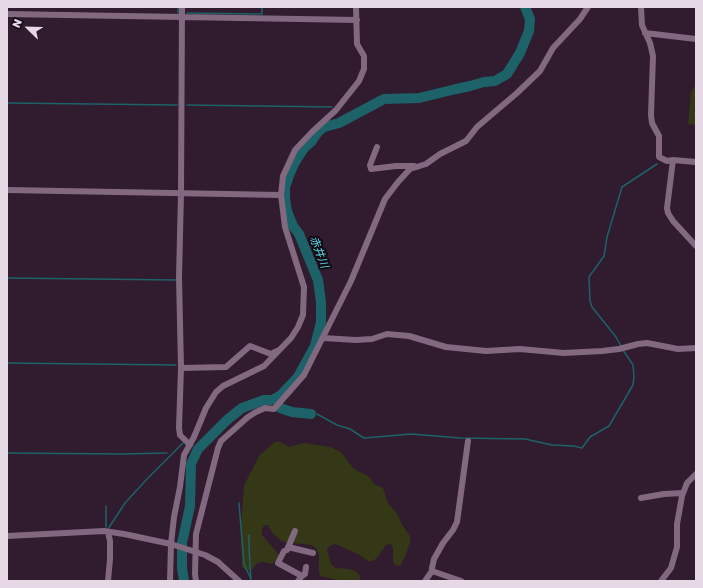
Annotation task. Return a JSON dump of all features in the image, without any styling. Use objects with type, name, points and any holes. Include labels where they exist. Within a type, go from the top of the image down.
[{"type":"street","points":[[182,7],[179,277],[181,368],[180,435],[190,444]]},
{"type":"street","points":[[170,581],[174,518],[184,455],[199,426],[206,408],[216,392],[223,386],[264,366],[280,350],[298,327],[303,314],[304,295],[301,278],[285,227],[281,195],[283,176],[295,150],[336,110],[359,81],[364,69],[364,56],[357,44],[356,7]]},
{"type":"street","points":[[377,147],[370,165],[371,169],[396,166],[422,166],[440,154],[466,141],[477,127],[540,71],[553,48],[588,7]]},
{"type":"street","points":[[641,7],[642,26],[650,43],[653,56],[651,115],[652,123],[659,136],[659,157],[666,161],[674,160],[696,162]]},
{"type":"street","points":[[7,14],[356,20]]},
{"type":"street","points":[[646,33],[696,39]]},
{"type":"street","points":[[674,160],[667,208],[668,213],[673,221],[696,246]]},
{"type":"street","points":[[196,581],[193,551],[212,464],[218,448],[222,441],[248,417],[265,408],[274,408],[304,375],[351,281],[386,199],[398,182],[410,169],[418,166]]},
{"type":"street","points":[[7,190],[281,195]]},
{"type":"street","points":[[323,338],[356,340],[372,339],[387,334],[409,336],[446,348],[486,351],[520,349],[564,353],[602,351],[647,343],[678,349],[696,348]]},
{"type":"street","points":[[181,368],[226,367],[250,346],[271,354],[280,350]]},
{"type":"street","points":[[425,581],[432,571],[434,559],[457,522],[468,441]]},
{"type":"street","points":[[661,581],[671,568],[677,547],[677,524],[683,493],[687,483],[696,474]]},
{"type":"street","points":[[641,498],[664,494],[683,493]]},
{"type":"street","points":[[296,531],[287,550],[284,551],[278,563],[300,578],[305,574],[306,567]]},
{"type":"street","points":[[7,536],[108,532],[124,534],[172,545],[210,557],[218,562],[239,581]]},
{"type":"street","points":[[108,532],[110,540],[108,581]]},
{"type":"street","points":[[288,547],[313,553]]},
{"type":"street","points":[[432,571],[461,581]]},
{"type":"green space","points":[[696,84],[696,125],[688,124],[691,92]]},
{"type":"green space","points":[[275,442],[280,442],[289,447],[304,443],[330,447],[341,452],[354,469],[368,476],[374,484],[383,488],[388,503],[398,515],[402,525],[410,537],[410,542],[405,557],[400,566],[395,565],[393,561],[393,548],[391,544],[386,545],[377,558],[373,561],[368,561],[360,555],[336,544],[331,545],[327,549],[331,564],[335,568],[350,569],[355,571],[359,574],[360,581],[342,581],[320,576],[319,555],[316,548],[311,545],[284,542],[272,532],[268,525],[264,525],[262,535],[279,555],[277,559],[272,564],[262,562],[257,563],[251,571],[242,567],[241,526],[244,485],[259,456]]},
{"type":"waterway","points":[[178,7],[178,13]]},
{"type":"waterway","points":[[187,13],[262,14],[262,7]]},
{"type":"waterway","name":"赤井川","points":[[184,581],[182,568],[182,543],[190,506],[191,464],[198,449],[227,420],[242,408],[264,400],[272,400],[281,395],[298,377],[315,346],[321,322],[321,302],[318,280],[299,234],[293,226],[287,211],[285,199],[285,187],[295,162],[304,148],[324,127],[339,123],[384,99],[419,98],[484,82],[495,81],[507,74],[520,53],[529,31],[530,19],[525,7]]},
{"type":"waterway","points":[[7,103],[177,105]]},
{"type":"waterway","points":[[187,105],[332,107]]},
{"type":"waterway","points":[[621,346],[616,337],[592,307],[590,301],[589,277],[604,256],[607,237],[622,187],[657,164]]},
{"type":"waterway","points":[[7,278],[176,280]]},
{"type":"waterway","points":[[317,414],[337,425],[350,429],[364,438],[411,434],[460,438],[525,439],[552,445],[582,448],[590,437],[609,426],[633,385],[633,365],[623,350]]},
{"type":"waterway","points":[[7,363],[176,365]]},
{"type":"waterway","points":[[280,408],[292,412],[311,414]]},
{"type":"waterway","points":[[108,529],[125,503],[183,443]]},
{"type":"waterway","points":[[7,453],[167,453]]},
{"type":"waterway","points":[[239,503],[244,564],[251,579]]},
{"type":"waterway","points":[[106,506],[106,527]]},
{"type":"waterway","points":[[249,535],[251,581]]}]
